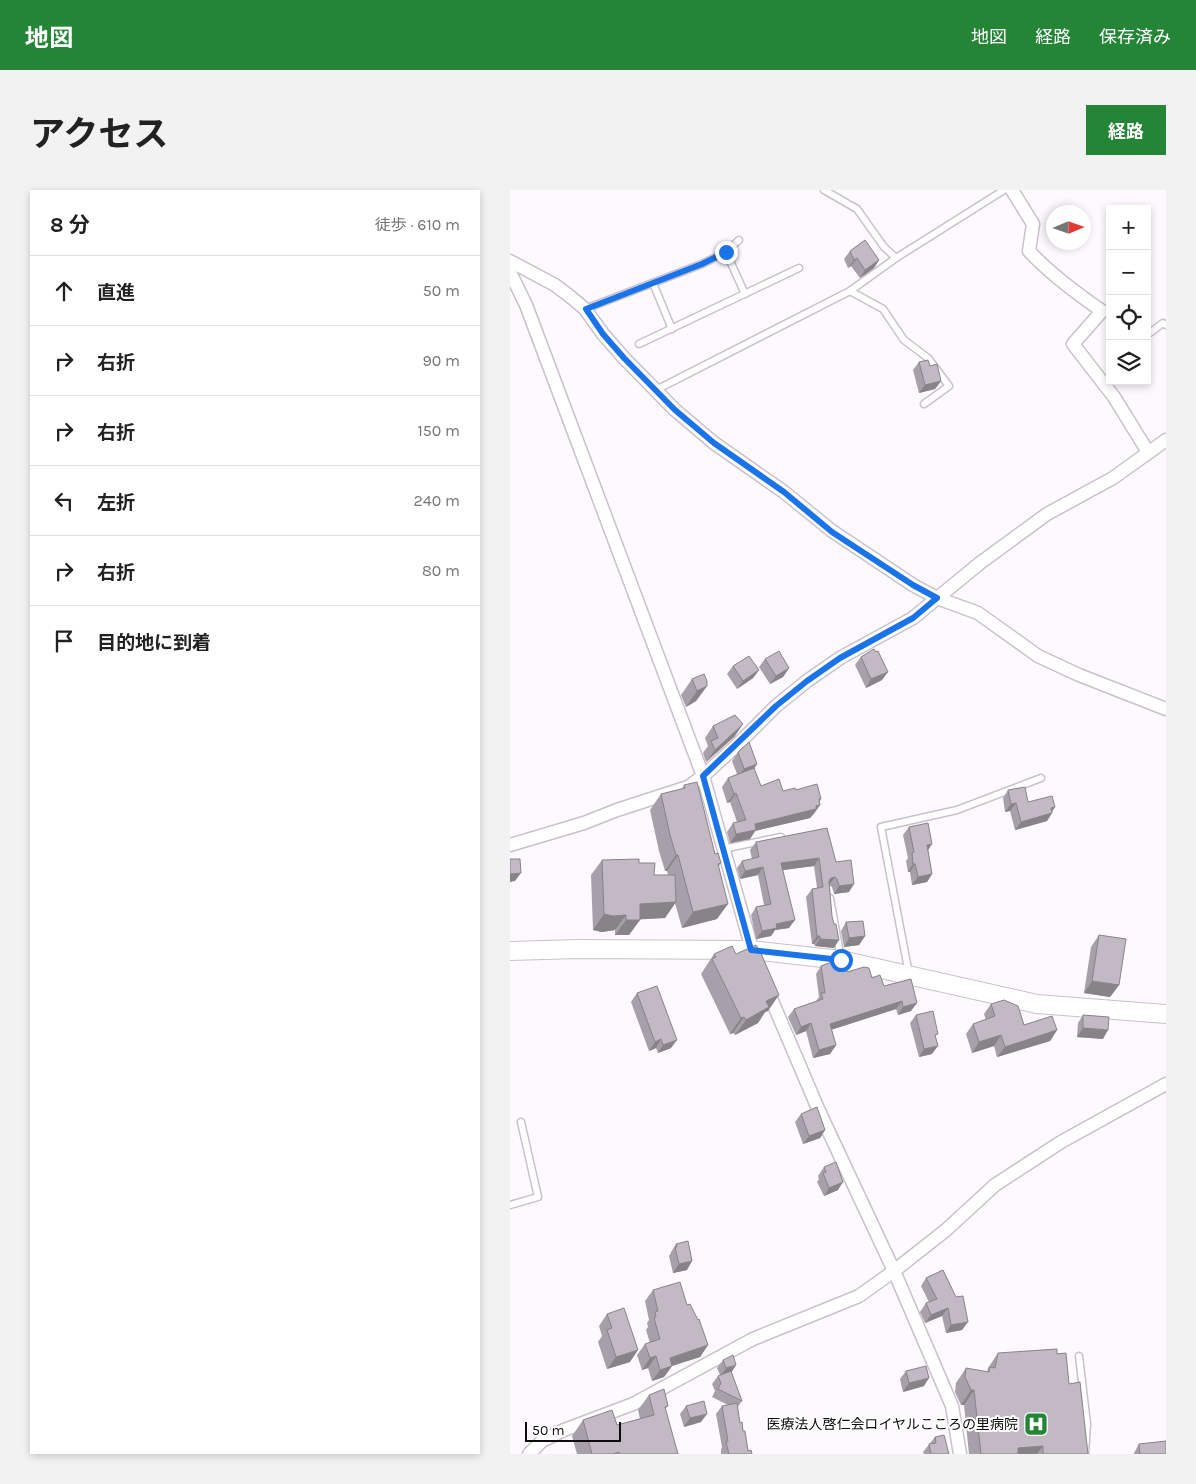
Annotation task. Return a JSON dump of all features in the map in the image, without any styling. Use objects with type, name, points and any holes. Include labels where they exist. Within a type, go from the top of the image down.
[{"type":"street","points":[[1012,190],[1033,224],[1029,251],[1054,274],[1106,314],[1073,344],[1114,397],[1148,452]]},
{"type":"street","points":[[510,261],[555,285],[586,309],[619,352],[675,410],[714,443],[784,492],[832,532],[913,585],[937,598],[978,613],[1038,656],[1079,675],[1166,709]]},
{"type":"street","points":[[510,272],[526,306],[703,776],[751,950],[819,1111],[894,1271],[952,1406],[960,1454]]},
{"type":"street","points":[[510,845],[584,823],[616,810],[688,787],[703,776],[776,706],[807,681],[840,658],[913,618],[980,563],[1047,514],[1113,478],[1166,440]]},
{"type":"street","points":[[510,951],[578,949],[751,950],[841,960],[1037,1004],[1166,1014]]},
{"type":"street","points":[[529,1454],[542,1441],[633,1404],[753,1339],[859,1296],[946,1230],[994,1185],[1061,1142],[1166,1084]]},
{"type":"lane","points":[[824,190],[857,209],[884,247],[896,258]]},
{"type":"lane","points":[[656,390],[777,330],[850,291],[896,258],[1004,190]]},
{"type":"lane","points":[[586,309],[702,264],[726,252],[739,240]]},
{"type":"lane","points":[[726,252],[745,294]]},
{"type":"lane","points":[[639,344],[799,268]]},
{"type":"lane","points":[[653,283],[672,329]]},
{"type":"lane","points":[[850,291],[883,309],[904,340],[928,358],[949,386],[924,404]]},
{"type":"lane","points":[[1151,332],[1163,323],[1166,325]]},
{"type":"lane","points":[[909,975],[881,827],[957,810],[1041,778]]},
{"type":"lane","points":[[723,849],[786,836]]},
{"type":"lane","points":[[828,890],[841,960]]},
{"type":"lane","points":[[510,1205],[538,1196],[521,1122]]},
{"type":"lane","points":[[1079,1356],[1086,1424],[1085,1454]]},
{"type":"building","points":[[865,240],[879,260],[865,270],[857,258],[854,260],[850,251]]},
{"type":"building","points":[[928,360],[930,366],[937,364],[941,381],[925,385],[919,362]]},
{"type":"building","points":[[874,649],[876,652],[878,651],[888,672],[871,679],[861,657]]},
{"type":"building","points":[[779,651],[789,668],[776,676],[765,659]]},
{"type":"building","points":[[749,656],[759,670],[743,681],[733,666]]},
{"type":"building","points":[[704,674],[707,686],[697,691],[692,679]]},
{"type":"building","points":[[735,715],[743,724],[715,750],[711,741],[718,738],[713,726]]},
{"type":"building","points":[[749,742],[757,764],[744,769],[738,752]]},
{"type":"building","points":[[754,768],[761,786],[779,779],[783,791],[795,788],[796,790],[817,784],[821,799],[819,799],[820,805],[816,806],[816,809],[755,824],[756,830],[736,834],[733,823],[746,820],[728,778]]},
{"type":"building","points":[[697,782],[715,854],[718,853],[721,863],[718,864],[728,904],[693,912],[678,855],[676,855],[670,835],[661,794],[685,788],[684,785]]},
{"type":"building","points":[[1025,787],[1028,802],[1052,796],[1055,807],[1051,808],[1052,813],[1021,822],[1016,803],[1011,804],[1008,790]]},
{"type":"building","points":[[928,823],[932,844],[927,845],[932,874],[918,877],[915,864],[913,864],[912,853],[914,852],[909,827]]},
{"type":"building","points":[[827,828],[836,862],[851,860],[854,884],[839,886],[835,877],[829,881],[832,916],[834,924],[836,924],[839,940],[820,939],[820,936],[817,936],[812,889],[823,887],[819,858],[781,863],[795,920],[776,924],[777,928],[762,931],[756,907],[771,904],[763,867],[745,871],[742,861],[759,857],[756,842]]},
{"type":"building","points":[[510,859],[520,859],[521,873],[510,874]]},
{"type":"building","points":[[639,859],[639,863],[655,863],[654,875],[675,875],[676,902],[640,904],[640,920],[626,920],[626,915],[613,916],[604,914],[602,860]]},
{"type":"building","points":[[863,921],[865,936],[849,938],[846,922]]},
{"type":"building","points":[[1099,935],[1126,939],[1119,985],[1092,981]]},
{"type":"building","points":[[756,945],[779,995],[766,1001],[769,1007],[746,1020],[744,1017],[741,1018],[712,959],[716,957],[714,954],[732,946],[736,954]]},
{"type":"building","points":[[834,961],[837,963],[844,962],[847,972],[864,967],[869,968],[872,978],[880,975],[884,986],[911,979],[917,1003],[903,1007],[902,1001],[830,1024],[836,1045],[819,1050],[811,1023],[801,1027],[794,1009],[823,999],[821,993],[825,993],[821,966]]},
{"type":"building","points":[[657,986],[677,1040],[663,1045],[661,1039],[655,1042],[637,993]]},
{"type":"building","points":[[1004,1000],[1018,1006],[1024,1025],[1052,1016],[1057,1030],[1005,1047],[1001,1035],[979,1042],[973,1024],[995,1016],[991,1004]]},
{"type":"building","points":[[933,1011],[938,1034],[935,1035],[938,1046],[924,1049],[916,1015]]},
{"type":"building","points":[[1083,1015],[1109,1017],[1108,1030],[1083,1028]]},
{"type":"building","points":[[817,1107],[825,1130],[809,1136],[801,1114]]},
{"type":"building","points":[[836,1162],[843,1182],[829,1188],[823,1173],[826,1172],[824,1167]]},
{"type":"building","points":[[688,1241],[692,1261],[679,1264],[676,1244]]},
{"type":"building","points":[[943,1270],[956,1297],[963,1296],[968,1322],[951,1325],[948,1308],[931,1315],[926,1303],[937,1299],[926,1278]]},
{"type":"building","points":[[680,1282],[687,1305],[690,1304],[699,1319],[708,1345],[670,1358],[672,1366],[660,1370],[656,1356],[650,1358],[645,1344],[660,1339],[654,1318],[656,1317],[655,1312],[658,1311],[653,1290]]},
{"type":"building","points":[[624,1308],[638,1350],[616,1357],[607,1330],[612,1328],[607,1314]]},
{"type":"building","points":[[1057,1349],[1057,1354],[1066,1353],[1069,1384],[1080,1382],[1088,1454],[1043,1454],[1043,1446],[1018,1448],[1018,1454],[981,1454],[974,1390],[971,1390],[965,1377],[966,1368],[989,1372],[990,1367],[995,1368],[998,1353]]},
{"type":"building","points":[[733,1355],[736,1365],[726,1368],[723,1360]]},
{"type":"building","points":[[926,1366],[929,1378],[909,1383],[906,1371]]},
{"type":"building","points":[[731,1371],[742,1401],[718,1389],[721,1383],[718,1376]]},
{"type":"building","points":[[664,1389],[668,1406],[665,1407],[678,1454],[619,1454],[619,1452],[613,1454],[592,1454],[583,1420],[612,1410],[617,1425],[654,1415],[649,1395]]},
{"type":"building","points":[[704,1401],[707,1414],[690,1418],[686,1406]]},
{"type":"building","points":[[737,1403],[740,1423],[742,1422],[743,1431],[745,1431],[748,1451],[751,1450],[752,1454],[729,1454],[722,1406]]},
{"type":"building","points":[[944,1435],[949,1454],[931,1454],[929,1444],[936,1443],[935,1437]]},
{"type":"building","points":[[1166,1441],[1166,1454],[1140,1454],[1139,1444]]},
{"type":"place","name":"医療法人啓仁会ロイヤルこころの里病院","points":[[1036,1424]]},
{"type":"route","points":[[726,252],[702,264],[586,309],[603,334],[624,358],[675,410],[714,443],[784,492],[832,532],[913,585],[937,598],[913,618],[840,658],[807,681],[776,706],[703,776],[751,950],[841,960]]}]
